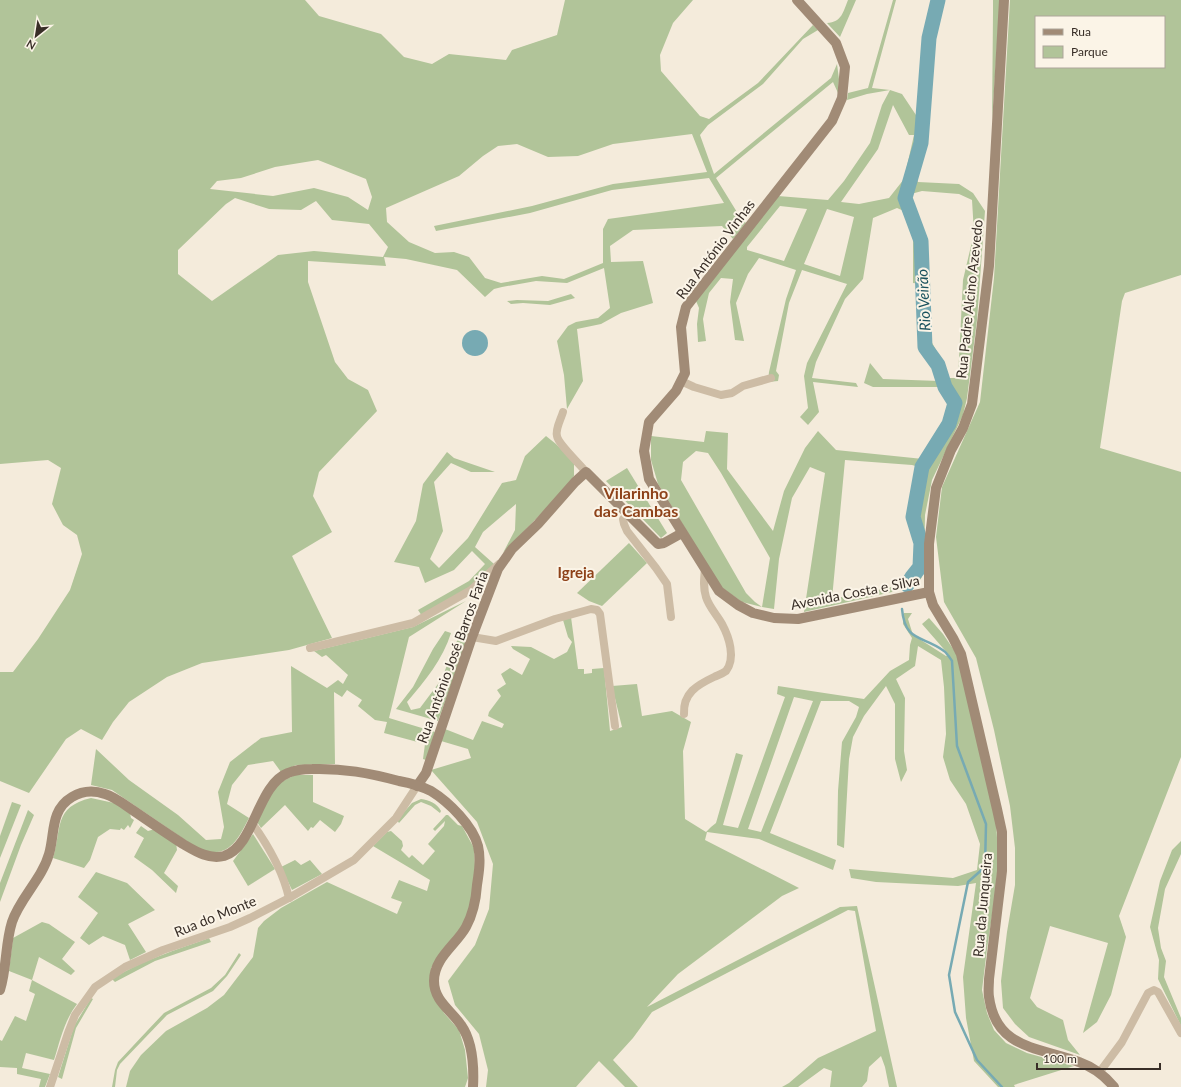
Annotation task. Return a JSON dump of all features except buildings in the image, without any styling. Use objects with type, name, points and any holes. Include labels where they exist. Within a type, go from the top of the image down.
[{"type":"main road","name":"Rua António Vinhas","points":[[682,532],[649,479],[644,451],[649,422],[676,391],[685,373],[681,327],[686,307],[832,121],[842,98],[845,67],[836,43],[797,0]]},
{"type":"main road","name":"Rua Padre Alcino Azevedo","points":[[929,592],[929,544],[936,488],[972,404],[989,266],[1004,0]]},
{"type":"main road","points":[[586,472],[658,544],[664,543],[682,532]]},
{"type":"main road","name":"Rua António José Barros Faria","points":[[417,786],[426,773],[472,637],[498,569],[512,549],[538,524],[575,482],[586,472]]},
{"type":"main road","name":"Avenida Costa e Silva","points":[[682,532],[719,591],[738,606],[752,613],[774,618],[798,619],[929,592]]},
{"type":"main road","name":"Rua da Junqueira","points":[[929,592],[933,606],[953,638],[960,654],[1002,832],[1002,871],[989,978],[989,996],[995,1017],[1006,1034],[1020,1044],[1080,1062],[1099,1073],[1114,1087]]},
{"type":"main road","points":[[0,990],[5,971],[8,937],[15,914],[46,863],[51,845],[53,825],[59,811],[67,800],[72,797],[89,791],[104,794],[124,804],[195,851],[210,856],[222,856],[233,850],[246,835],[272,785],[279,778],[289,772],[322,769],[366,772],[417,786],[432,792],[454,810],[472,832],[478,847],[479,866],[473,909],[461,935],[438,964],[434,979],[435,990],[440,1001],[466,1034],[473,1066],[472,1087]]},
{"type":"street","points":[[681,381],[694,387],[721,395],[732,393],[743,386],[771,378]]},
{"type":"street","points":[[563,412],[556,435],[558,441],[580,463],[586,472]]},
{"type":"street","points":[[628,514],[623,519],[627,530],[667,584],[671,617]]},
{"type":"street","points":[[310,648],[413,623],[471,590],[504,560]]},
{"type":"street","points":[[684,714],[684,703],[688,694],[710,679],[726,672],[730,662],[728,636],[704,592],[705,569]]},
{"type":"street","points":[[472,637],[496,641],[555,619],[591,609],[597,610],[600,614],[615,726]]},
{"type":"street","name":"Rua do Monte","points":[[50,1087],[75,1016],[95,987],[125,967],[163,950],[230,927],[289,898],[354,860],[396,818],[417,786]]},
{"type":"street","points":[[252,823],[273,857],[286,886],[289,898]]},
{"type":"street","points":[[1099,1073],[1122,1042],[1148,993],[1154,990],[1158,992],[1181,1033]]},
{"type":"green space","points":[[0,0],[305,0],[319,16],[381,34],[404,57],[432,64],[449,54],[506,60],[512,50],[557,35],[565,0],[693,0],[673,23],[660,55],[661,71],[700,116],[709,119],[758,83],[813,25],[818,30],[803,39],[763,84],[708,125],[700,135],[714,174],[831,78],[837,64],[839,79],[838,93],[833,82],[716,178],[740,217],[746,223],[733,239],[722,226],[633,230],[610,246],[611,262],[643,261],[653,303],[621,313],[601,324],[577,329],[583,381],[567,409],[564,375],[557,341],[568,326],[576,322],[598,318],[610,308],[604,268],[567,283],[536,281],[494,289],[485,297],[457,270],[406,259],[384,257],[386,266],[308,261],[308,282],[335,362],[348,379],[368,390],[377,411],[319,472],[313,496],[332,532],[292,556],[332,638],[289,650],[202,663],[167,677],[129,702],[113,722],[102,740],[81,729],[66,739],[29,793],[0,781],[0,672],[13,672],[38,639],[70,590],[82,554],[77,535],[63,525],[52,504],[61,468],[48,460],[0,464]],"holes":[[[692,134],[707,172],[613,184],[532,206],[434,226],[436,231],[530,213],[612,190],[709,178],[724,203],[608,219],[603,229],[603,263],[564,279],[542,276],[501,283],[485,278],[469,257],[454,252],[435,253],[409,242],[387,222],[386,208],[459,176],[483,156],[498,146],[517,144],[548,157],[578,156],[613,144]],[[318,160],[366,179],[372,197],[368,210],[348,197],[314,188],[273,196],[210,189],[217,181],[241,178],[275,167]],[[235,198],[269,209],[301,210],[316,201],[332,220],[369,224],[388,247],[383,257],[314,251],[278,255],[212,301],[178,274],[178,250],[226,204]]]},
{"type":"green space","points":[[848,0],[856,0],[840,37],[827,23],[836,21],[841,16]]},
{"type":"green space","points":[[893,0],[896,0],[872,88],[890,90],[867,94],[847,100],[848,93],[868,88]]},
{"type":"green space","points":[[934,0],[941,0],[933,37],[926,137],[915,176],[918,182],[959,184],[973,193],[985,211],[977,320],[967,398],[963,415],[932,480],[925,515],[924,567],[922,577],[916,586],[903,590],[900,588],[902,583],[911,575],[916,563],[915,533],[909,517],[919,467],[912,465],[845,460],[832,599],[892,587],[892,592],[804,612],[825,473],[810,467],[792,498],[779,559],[774,609],[762,607],[742,602],[721,587],[658,484],[651,460],[651,436],[704,442],[706,431],[728,433],[727,469],[773,531],[784,491],[805,448],[818,431],[836,450],[923,459],[940,432],[948,413],[949,397],[941,387],[873,387],[864,383],[870,363],[883,379],[939,381],[934,362],[919,339],[919,292],[928,292],[930,339],[942,361],[947,378],[958,378],[963,280],[974,233],[972,200],[959,194],[922,191],[911,194],[909,202],[924,238],[922,284],[913,283],[913,239],[904,211],[897,208],[873,218],[863,279],[845,299],[816,362],[812,378],[856,383],[858,387],[813,382],[819,412],[808,425],[800,417],[808,408],[804,376],[807,363],[847,284],[802,270],[789,303],[776,371],[779,375],[778,381],[768,382],[769,372],[786,299],[796,270],[759,258],[748,274],[736,303],[744,341],[735,340],[730,302],[733,279],[721,278],[709,293],[703,319],[706,341],[698,342],[697,324],[699,308],[696,301],[706,288],[778,196],[828,200],[844,181],[870,143],[882,105],[890,90],[902,94],[916,115],[926,33]],"holes":[[[893,105],[909,135],[914,135],[904,179],[889,198],[859,204],[841,202],[878,149]],[[780,206],[807,209],[784,261],[747,250],[747,247]],[[827,209],[854,217],[840,276],[804,264]],[[696,451],[708,453],[770,558],[762,607],[746,593],[681,480],[683,462]]]},
{"type":"green space","points":[[993,0],[1000,0],[992,122],[993,12]]},
{"type":"green space","points":[[1010,0],[1181,0],[1181,275],[1125,293],[1122,301],[1100,448],[1181,472],[1181,757],[1119,916],[1126,937],[1111,995],[1097,1022],[1083,1033],[1108,943],[1050,926],[1030,998],[1037,1007],[1063,1020],[1068,1040],[1080,1055],[1029,1037],[1015,1024],[1003,1008],[1001,981],[1015,885],[1015,848],[1010,806],[994,730],[976,658],[944,602],[936,537],[942,487],[980,402],[994,278]]},
{"type":"green space","points":[[571,294],[575,298],[550,305],[523,303],[511,304],[507,301],[548,301]]},
{"type":"green space","points":[[546,436],[574,463],[574,476],[559,495],[503,553],[515,530],[516,504],[483,532],[475,547],[494,564],[472,586],[422,616],[418,610],[469,581],[485,564],[472,551],[454,570],[425,583],[419,567],[394,562],[416,521],[423,484],[447,452],[454,458],[495,472],[471,472],[451,463],[434,482],[443,531],[430,559],[439,568],[468,538],[502,483],[516,480],[525,456]]},
{"type":"green space","points":[[627,468],[667,533],[661,538],[606,481]]},
{"type":"green space","points":[[629,543],[647,563],[602,606],[589,601],[577,593]]},
{"type":"green space","points":[[466,601],[409,637],[389,718],[435,732],[426,760],[423,759],[425,744],[384,733],[387,722],[375,720],[358,706],[362,700],[347,690],[342,697],[334,692],[335,764],[296,765],[281,772],[273,761],[248,765],[232,785],[227,804],[249,818],[234,842],[224,850],[217,852],[205,851],[194,846],[112,790],[91,785],[96,749],[129,780],[178,815],[206,840],[221,839],[224,827],[218,792],[230,762],[261,738],[292,732],[291,666],[327,688],[338,680],[343,684],[348,675],[326,655],[322,657],[314,651],[413,627]]},
{"type":"green space","points":[[904,613],[912,613],[908,619],[913,635],[946,656],[949,655],[922,624],[929,618],[943,634],[958,656],[996,818],[998,857],[996,889],[982,990],[987,1013],[994,1030],[1006,1043],[1027,1053],[1074,1066],[1014,1085],[1015,1087],[998,1087],[974,1061],[966,1018],[963,977],[976,883],[958,886],[876,882],[851,878],[849,869],[953,878],[977,870],[980,844],[966,804],[950,780],[943,757],[946,734],[941,660],[918,646],[915,666],[896,679],[905,698],[904,751],[907,770],[901,782],[895,759],[895,704],[886,686],[864,716],[853,737],[849,759],[844,848],[837,845],[838,791],[842,742],[856,717],[859,707],[849,701],[821,701],[770,833],[836,860],[833,870],[759,839],[707,832],[705,840],[799,888],[782,896],[678,974],[647,1007],[840,907],[857,906],[897,1087],[889,1087],[881,1056],[869,1067],[867,1081],[862,1087],[830,1087],[832,1071],[824,1068],[798,1087],[782,1087],[789,1083],[818,1058],[876,1031],[855,911],[848,910],[652,1012],[633,1038],[613,1060],[638,1087],[625,1087],[599,1061],[576,1087],[486,1087],[488,1070],[479,1034],[455,1005],[448,981],[475,945],[489,909],[493,864],[477,822],[431,770],[471,758],[468,749],[441,741],[445,729],[473,740],[482,721],[502,728],[504,724],[488,716],[489,712],[501,696],[497,690],[506,684],[501,674],[510,668],[522,675],[530,659],[513,649],[511,646],[531,647],[554,659],[567,652],[572,642],[568,637],[563,620],[571,617],[578,669],[584,669],[584,674],[592,673],[592,669],[604,668],[610,731],[622,727],[612,686],[637,684],[642,716],[672,711],[691,722],[683,751],[685,819],[706,832],[716,823],[736,753],[743,755],[723,825],[738,828],[785,697],[777,694],[778,686],[864,699],[890,671],[909,660],[912,638],[903,624]],"holes":[[[794,697],[813,701],[761,832],[748,829]]]},
{"type":"green space","points":[[466,626],[472,628],[438,721],[396,709],[413,687],[433,649],[445,631],[451,633],[448,643],[438,661],[427,678],[407,702],[411,710],[420,708],[441,680],[457,641]]},
{"type":"green space","points":[[295,775],[313,775],[313,802],[344,816],[341,824],[335,832],[320,820],[308,831],[285,805],[261,828],[257,822],[269,796],[279,783]]},
{"type":"green space","points":[[91,798],[114,803],[130,813],[131,818],[134,820],[130,828],[128,825],[124,830],[121,828],[120,830],[110,829],[98,837],[90,860],[84,868],[53,858],[61,820],[65,813],[70,807]]},
{"type":"green space","points":[[421,799],[435,804],[441,811],[440,813],[431,806],[421,802],[415,805],[399,823],[397,820],[412,803]]},
{"type":"green space","points":[[12,802],[21,805],[0,858],[0,836]]},
{"type":"green space","points":[[28,810],[34,815],[0,902],[0,883]]},
{"type":"green space","points":[[446,815],[448,815],[458,825],[462,826],[474,848],[475,866],[469,909],[464,923],[431,968],[430,987],[444,1013],[459,1030],[465,1050],[468,1078],[465,1087],[126,1087],[130,1071],[141,1055],[166,1031],[207,1008],[224,995],[253,957],[258,928],[264,921],[281,908],[327,882],[397,914],[402,902],[391,898],[399,880],[427,891],[430,880],[373,846],[387,832],[391,831],[402,841],[403,846],[401,850],[409,858],[412,855],[423,865],[435,851],[428,844],[444,826],[445,821],[435,831],[433,829]]},
{"type":"green space","points":[[141,826],[148,831],[155,829],[176,843],[177,850],[164,873],[178,886],[176,893],[152,870],[134,857],[144,838],[136,833]]},
{"type":"green space","points":[[253,834],[275,869],[248,886],[233,861]]},
{"type":"green space","points":[[1181,841],[1181,854],[1165,889],[1158,928],[1161,948],[1166,961],[1164,977],[1181,1018],[1181,1026],[1158,979],[1159,960],[1150,927],[1160,881],[1172,850]]},
{"type":"green space","points":[[295,860],[301,865],[310,860],[322,874],[292,890],[281,867]]},
{"type":"green space","points":[[96,872],[127,883],[155,910],[128,924],[146,952],[130,960],[125,945],[103,936],[89,945],[80,938],[98,913],[78,897]]},
{"type":"green space","points":[[42,922],[49,924],[75,942],[62,959],[75,971],[71,975],[39,957],[32,980],[9,971],[13,938]]},
{"type":"green space","points":[[209,938],[211,942],[155,961],[115,982],[112,979],[135,966]]},
{"type":"green space","points":[[239,953],[241,955],[227,976],[213,991],[167,1015],[120,1064],[117,1070],[115,1087],[112,1087],[118,1062],[164,1013],[211,988],[225,975]]},
{"type":"green space","points":[[32,980],[77,1004],[69,1017],[60,1038],[54,1060],[26,1053],[22,1068],[50,1074],[45,1087],[39,1087],[41,1079],[17,1074],[17,1068],[0,1067],[0,1040],[2,1041],[15,1016],[26,1021],[35,994],[29,991]]},
{"type":"green space","points":[[91,998],[93,999],[76,1028],[62,1079],[58,1077],[74,1026]]},
{"type":"water","points":[[475,330],[484,334],[488,343],[484,352],[475,356],[466,352],[462,343],[466,334]]},
{"type":"waterway","name":"Rio Veirão","points":[[907,585],[920,567],[921,543],[913,517],[922,467],[949,424],[955,403],[945,387],[938,365],[925,347],[921,241],[905,198],[921,143],[929,38],[938,0]]},
{"type":"waterway","points":[[902,609],[904,620],[911,633],[944,651],[952,661],[957,746],[986,824],[985,867],[968,882],[949,975],[955,1012],[977,1060],[1002,1087]]},
{"type":"district","name":"Vilarinho das Cambas","points":[[636,501]]},
{"type":"district","name":"Igreja","points":[[576,572]]}]
